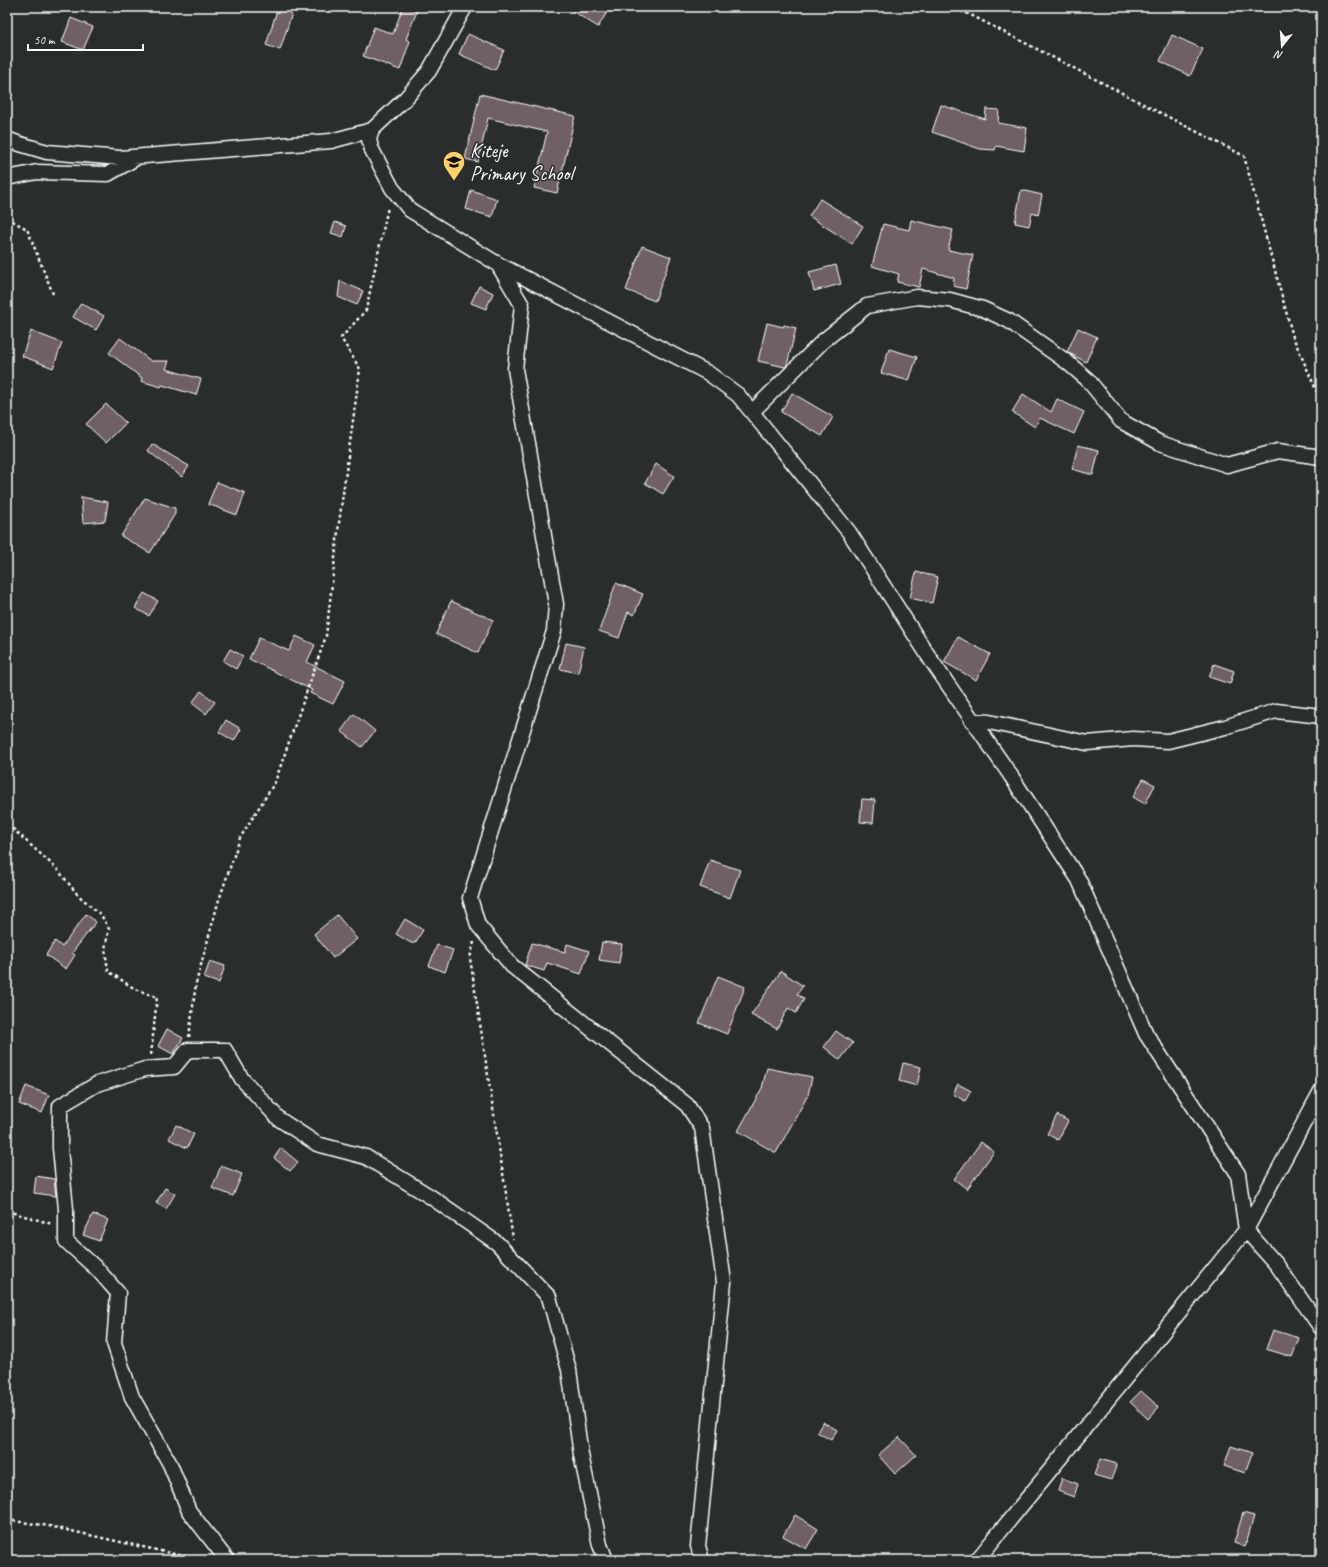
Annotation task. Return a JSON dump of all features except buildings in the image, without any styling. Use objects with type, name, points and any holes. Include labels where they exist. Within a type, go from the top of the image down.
[{"type":"street","points":[[465,7],[429,71],[405,99],[372,130],[368,139],[371,148],[392,188],[410,210],[496,263],[708,373],[738,395],[752,412],[849,532],[971,720],[1011,776],[1079,880],[1146,1034],[1238,1174],[1246,1230],[1277,1266],[1321,1328]]},
{"type":"street","points":[[7,139],[46,152],[120,158],[331,141],[372,130]]},
{"type":"street","points":[[7,178],[37,172],[108,174],[139,156]]},
{"type":"street","points":[[496,263],[522,305],[515,369],[556,604],[554,631],[470,898],[478,925],[512,966],[688,1106],[702,1128],[724,1282],[698,1546],[702,1560]]},
{"type":"street","points":[[752,412],[823,341],[867,306],[917,297],[950,300],[983,309],[1009,321],[1067,362],[1088,380],[1121,421],[1160,443],[1227,465],[1278,451],[1321,458]]},
{"type":"street","points":[[971,720],[989,722],[1087,743],[1133,739],[1168,740],[1225,727],[1276,711],[1321,716]]},
{"type":"street","points":[[227,1560],[189,1511],[170,1464],[132,1397],[114,1343],[118,1293],[97,1269],[66,1241],[66,1209],[60,1148],[60,1106],[97,1084],[149,1068],[174,1067],[188,1050],[225,1050],[242,1079],[279,1119],[317,1144],[366,1157],[431,1197],[497,1243],[549,1297],[570,1370],[581,1455],[600,1544],[606,1560]]},
{"type":"street","points":[[977,1560],[1246,1230],[1321,1091]]},
{"type":"path","points":[[949,7],[971,15],[1244,156],[1293,337],[1321,401]]},
{"type":"path","points":[[188,1050],[196,983],[218,904],[240,838],[275,782],[326,636],[339,523],[360,369],[341,338],[366,310],[392,188]]},
{"type":"path","points":[[7,218],[27,229],[53,294]]},
{"type":"path","points":[[7,826],[12,828],[57,869],[78,895],[101,915],[109,929],[106,949],[108,971],[135,989],[157,997],[149,1068]]},
{"type":"path","points":[[478,925],[470,958],[513,1240]]},
{"type":"path","points":[[7,1211],[66,1228]]},
{"type":"path","points":[[7,1520],[56,1528],[201,1560]]},
{"type":"place","name":"Kiteje Primary School","points":[[454,182]]}]
